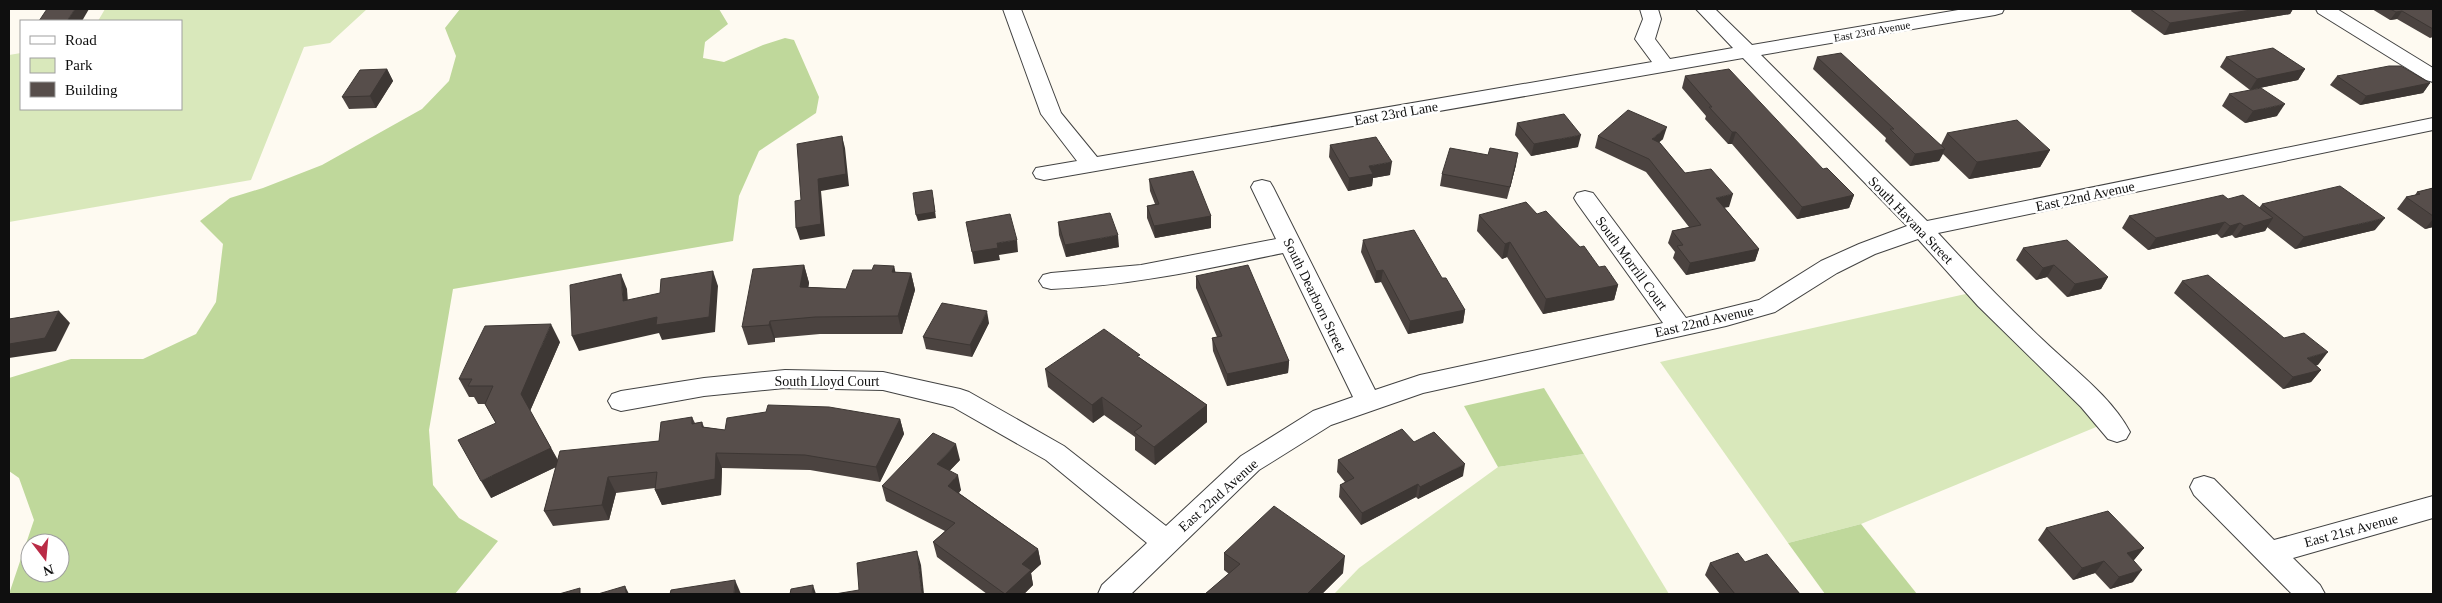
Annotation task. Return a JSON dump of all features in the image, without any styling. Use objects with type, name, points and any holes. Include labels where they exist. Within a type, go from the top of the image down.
[{"type":"street","points":[[1012,9],[1051,114],[1092,165]]},
{"type":"street","points":[[1649,9],[1652,19],[1645,39],[1666,67]]},
{"type":"street","name":"South Havana Street","points":[[1705,9],[1922,230],[1986,300],[2090,400],[2117,432]]},
{"type":"street","name":"East 23rd Avenue","points":[[1748,53],[1995,9]]},
{"type":"street","points":[[2325,9],[2433,76]]},
{"type":"street","name":"East 23rd Lane","points":[[1044,173],[1748,53]]},
{"type":"street","name":"East 22nd Avenue","points":[[1112,594],[1250,463],[1322,418],[1420,384],[1726,318],[1767,306],[1828,267],[1867,249],[1922,230],[2433,124]]},
{"type":"street","name":"South Dearborn Street","points":[[1262,187],[1368,402]]},
{"type":"street","name":"South Morrill Court","points":[[1585,198],[1680,328]]},
{"type":"street","points":[[1051,281],[1093,280],[1136,275],[1290,244]]},
{"type":"street","name":"South Lloyd Court","points":[[621,401],[704,388],[785,379],[883,381],[960,399],[1055,453],[1166,542]]},
{"type":"street","points":[[2204,487],[2310,594]]},
{"type":"street","name":"East 21st Avenue","points":[[2269,553],[2433,507]]},
{"type":"green space","points":[[105,9],[367,9],[330,43],[304,47],[251,180],[9,222],[9,55],[20,53],[20,110],[182,110],[182,20],[99,20]]},
{"type":"green space","points":[[460,9],[719,9],[728,24],[705,42],[703,58],[724,62],[763,45],[785,38],[794,40],[819,97],[816,113],[759,151],[739,196],[733,241],[453,289],[429,430],[433,485],[459,518],[498,541],[455,594],[9,594],[20,561],[20,583],[70,583],[70,533],[30,533],[34,520],[19,478],[9,471],[9,378],[71,359],[143,359],[196,334],[216,302],[223,244],[200,221],[230,198],[263,188],[322,165],[422,109],[449,81],[456,56],[445,28]]},
{"type":"green space","points":[[1970,293],[2101,425],[1861,524],[1788,543],[1660,362]]},
{"type":"green space","points":[[1544,388],[1584,454],[1498,467],[1464,406]]},
{"type":"green space","points":[[1584,454],[1669,594],[1334,594],[1359,568],[1498,467]]},
{"type":"green space","points":[[1861,524],[1917,594],[1825,594],[1788,543]]},
{"type":"building","points":[[47,9],[75,9],[68,20],[40,20]]},
{"type":"building","points":[[2150,9],[2257,9],[2170,23]]},
{"type":"building","points":[[2390,9],[2433,9],[2433,29],[2402,11],[2396,12]]},
{"type":"building","points":[[2273,48],[2305,69],[2257,79],[2226,57]]},
{"type":"building","points":[[1841,53],[1945,149],[1915,154],[1890,129],[1894,129],[1817,57]]},
{"type":"building","points":[[2389,66],[2401,66],[2430,83],[2366,96],[2337,76]]},
{"type":"building","points":[[387,69],[370,96],[342,97],[360,70]]},
{"type":"building","points":[[1729,69],[1823,169],[1827,168],[1854,195],[1802,207],[1736,132],[1732,132],[1709,107],[1712,107],[1685,76]]},
{"type":"building","points":[[2261,88],[2285,104],[2253,111],[2229,94]]},
{"type":"building","points":[[1628,110],[1667,127],[1652,139],[1660,143],[1685,173],[1711,169],[1733,194],[1716,198],[1759,249],[1690,263],[1677,246],[1683,245],[1672,231],[1701,225],[1649,159],[1598,136]]},
{"type":"building","points":[[1564,114],[1581,135],[1534,144],[1517,123]]},
{"type":"building","points":[[2017,120],[2050,150],[1977,162],[1947,133]]},
{"type":"building","points":[[842,136],[846,174],[818,179],[821,224],[796,228],[795,201],[801,200],[797,144]]},
{"type":"building","points":[[1376,137],[1392,162],[1369,166],[1373,174],[1349,178],[1330,145]]},
{"type":"building","points":[[1450,148],[1488,155],[1490,148],[1518,153],[1510,187],[1442,174]]},
{"type":"building","points":[[1193,171],[1211,216],[1154,226],[1147,206],[1159,204],[1149,179]]},
{"type":"building","points":[[2340,186],[2385,218],[2304,237],[2262,204]]},
{"type":"building","points":[[2433,188],[2433,216],[2406,197],[2420,194],[2417,192]]},
{"type":"building","points":[[932,190],[935,212],[916,215],[913,193]]},
{"type":"building","points":[[2223,195],[2228,199],[2243,195],[2273,218],[2244,226],[2240,223],[2230,226],[2225,222],[2156,238],[2129,216]]},
{"type":"building","points":[[1526,202],[1537,214],[1546,211],[1580,247],[1584,246],[1599,267],[1605,266],[1618,285],[1546,299],[1510,242],[1505,244],[1479,215]]},
{"type":"building","points":[[1110,213],[1118,235],[1065,245],[1058,222]]},
{"type":"building","points":[[1010,214],[1017,240],[997,243],[998,248],[972,252],[966,222]]},
{"type":"building","points":[[1414,230],[1442,278],[1446,278],[1465,310],[1410,321],[1383,270],[1376,271],[1363,240]]},
{"type":"building","points":[[2067,240],[2108,277],[2075,284],[2054,265],[2043,268],[2023,248]]},
{"type":"building","points":[[804,265],[800,287],[846,289],[853,270],[872,270],[874,265],[894,266],[892,272],[911,273],[898,316],[815,317],[770,321],[769,325],[742,327],[753,269]]},
{"type":"building","points":[[1248,265],[1289,361],[1227,374],[1212,338],[1222,336],[1196,276]]},
{"type":"building","points":[[713,271],[709,317],[656,325],[657,317],[572,336],[570,285],[621,274],[623,301],[660,293],[661,279]]},
{"type":"building","points":[[2208,275],[2284,338],[2304,333],[2328,352],[2307,358],[2321,370],[2293,377],[2182,281]]},
{"type":"building","points":[[942,303],[987,311],[970,345],[923,337]]},
{"type":"building","points":[[59,311],[45,338],[9,344],[9,319]]},
{"type":"building","points":[[551,324],[521,394],[551,448],[481,481],[458,440],[496,423],[485,404],[493,386],[468,386],[472,379],[459,379],[485,326]]},
{"type":"building","points":[[1104,329],[1140,355],[1137,356],[1207,405],[1154,447],[1134,432],[1142,426],[1102,397],[1092,405],[1045,369]]},
{"type":"building","points":[[768,405],[829,407],[900,419],[876,467],[805,455],[716,453],[715,479],[655,490],[657,472],[608,477],[602,505],[544,511],[560,451],[659,441],[661,422],[692,417],[692,424],[702,422],[702,427],[725,430],[727,418],[766,412]]},
{"type":"building","points":[[1402,429],[1414,442],[1434,432],[1465,464],[1420,487],[1418,484],[1362,513],[1340,485],[1354,478],[1338,460]]},
{"type":"building","points":[[933,433],[956,444],[937,464],[958,475],[948,486],[1038,549],[1022,564],[1031,570],[1005,594],[933,542],[955,523],[882,486]]},
{"type":"building","points":[[1274,506],[1345,556],[1307,594],[1205,594],[1240,564],[1224,553]]},
{"type":"building","points":[[2108,511],[2144,548],[2127,553],[2142,570],[2119,577],[2104,561],[2082,568],[2046,528]]},
{"type":"building","points":[[917,551],[922,594],[835,594],[859,590],[857,563]]},
{"type":"building","points":[[1738,553],[1745,562],[1767,554],[1800,594],[1735,594],[1710,563]]},
{"type":"building","points":[[735,580],[734,594],[670,594],[671,590]]},
{"type":"building","points":[[813,585],[812,594],[790,594],[791,589]]},
{"type":"building","points":[[625,586],[626,594],[598,594]]},
{"type":"building","points":[[580,588],[580,594],[559,594]]}]
